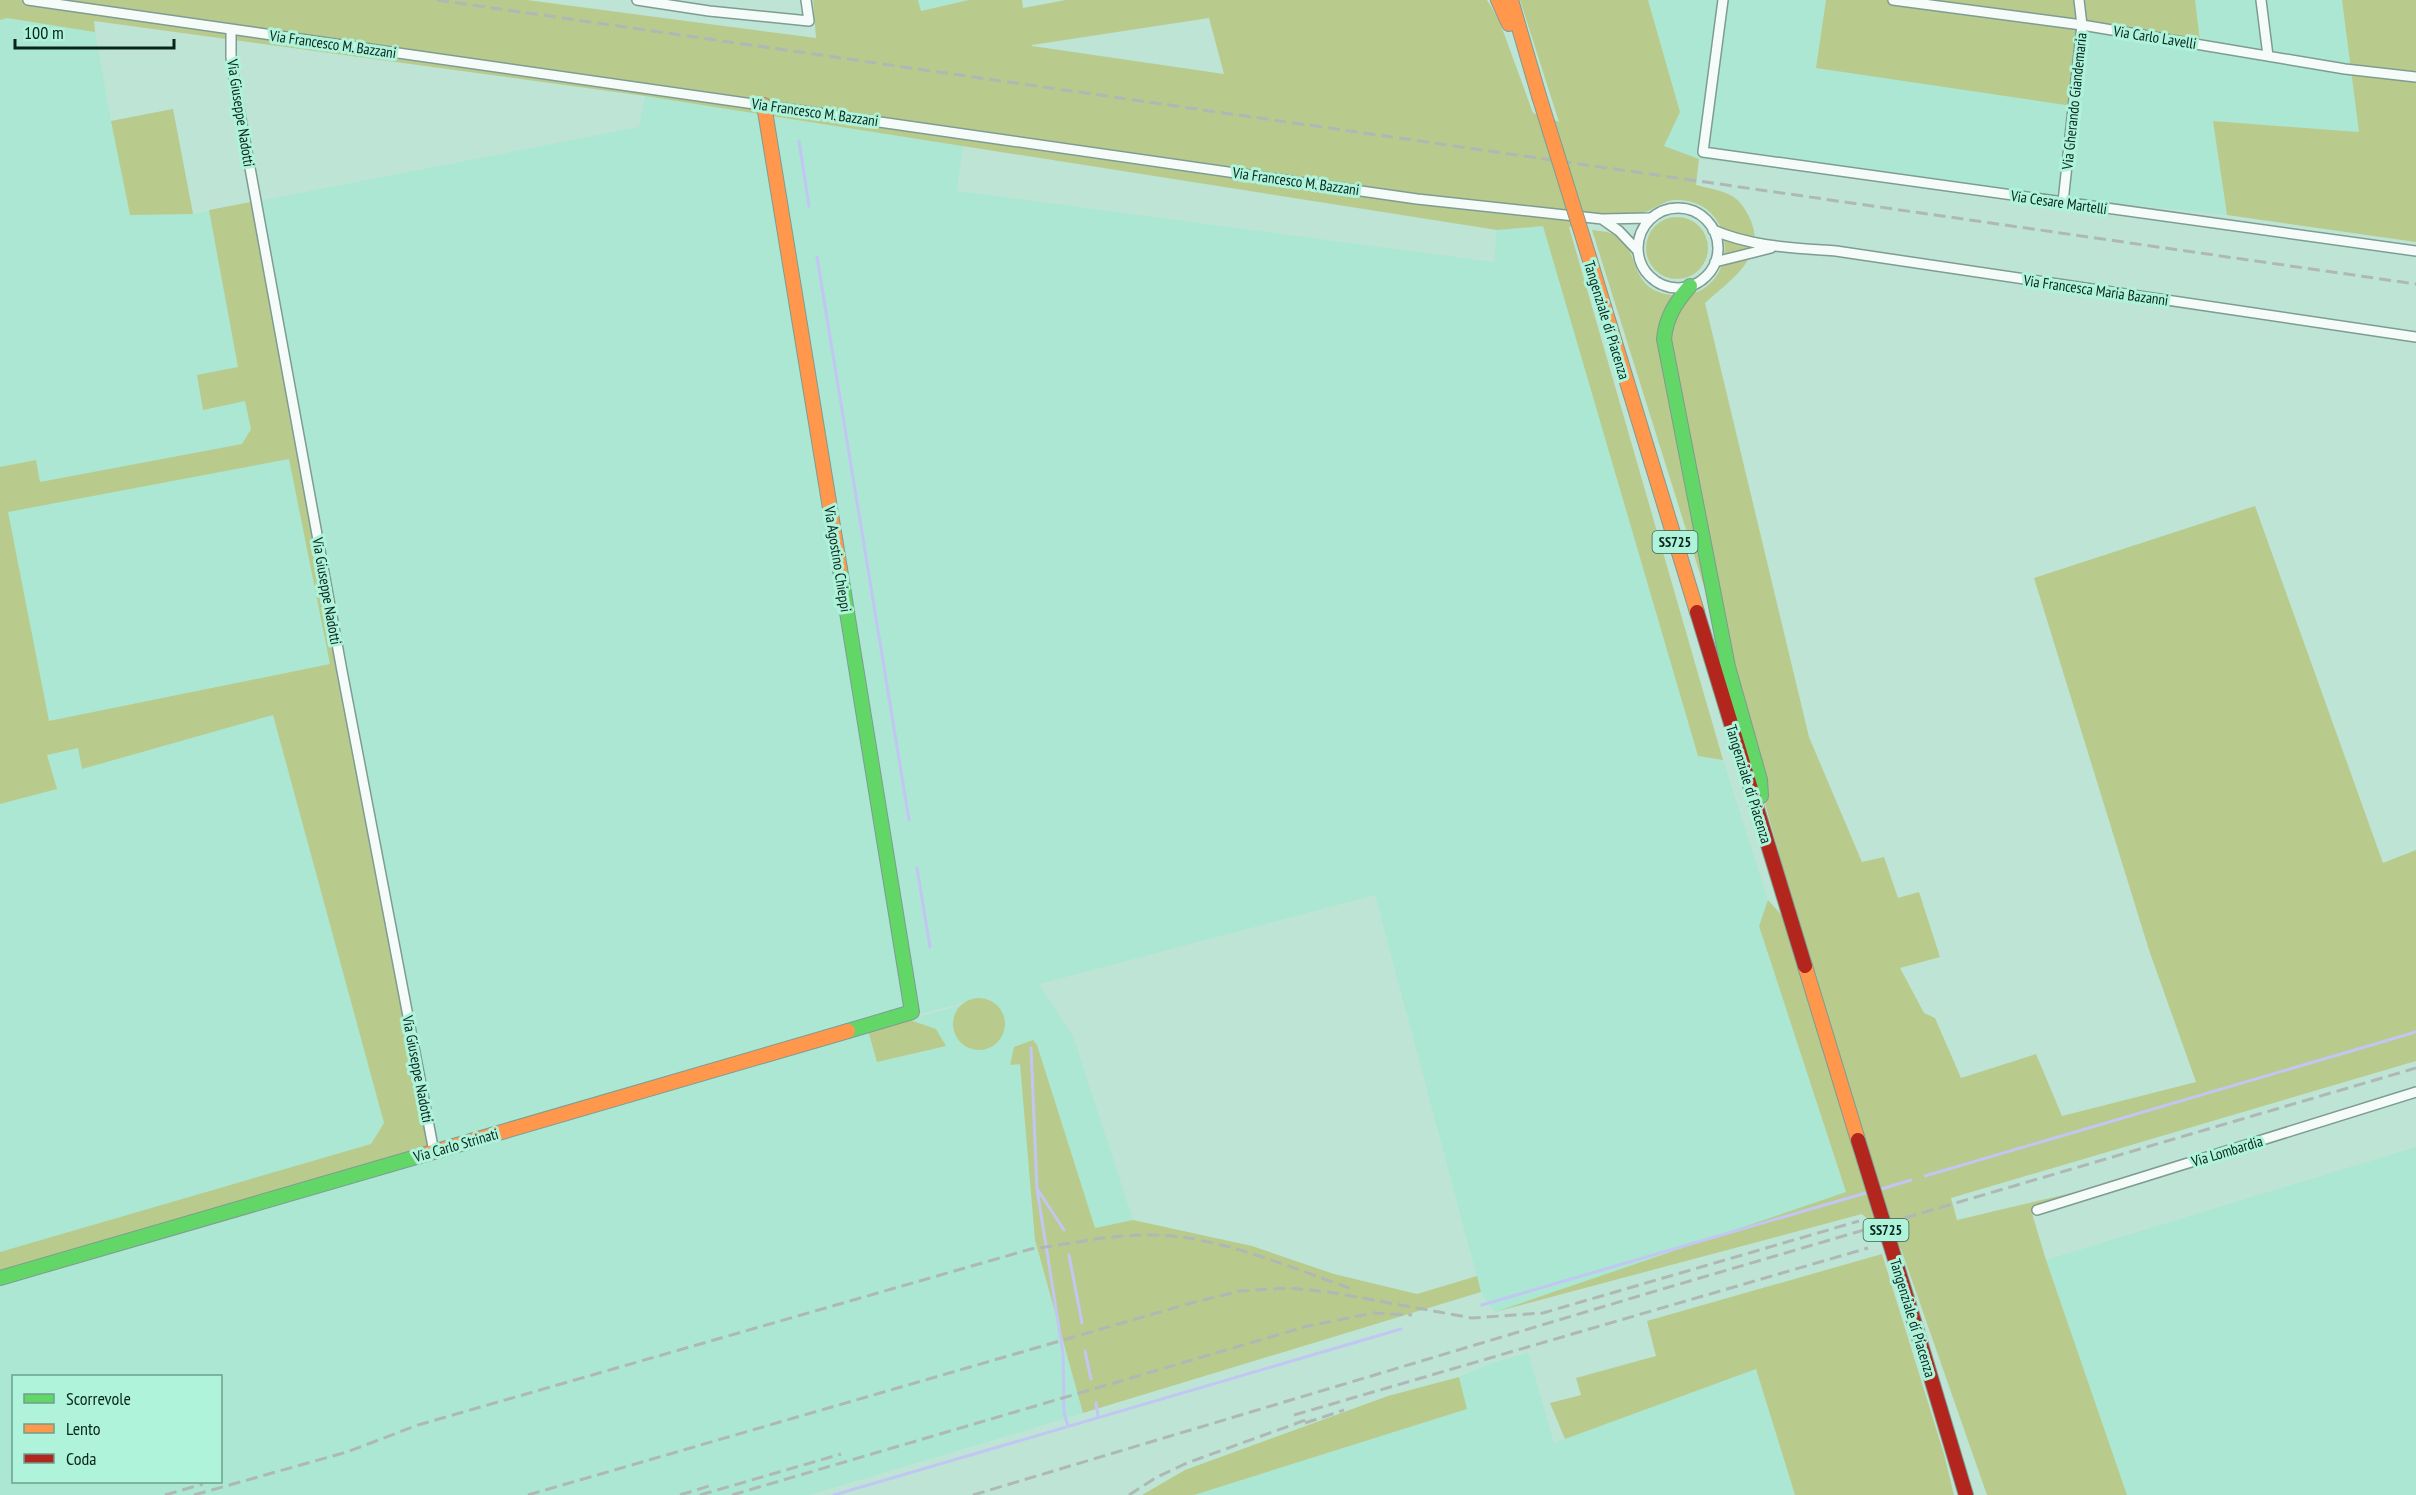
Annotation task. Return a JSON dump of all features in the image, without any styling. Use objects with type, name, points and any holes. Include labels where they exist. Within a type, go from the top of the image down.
[{"type":"main road","name":"Tangenziale di Piacenza","points":[[1498,0],[1532,74]]},
{"type":"main road","name":"Tangenziale di Piacenza","points":[[1511,0],[1966,1495]]},
{"type":"main road","name":"Via Agostino Chieppi","points":[[764,105],[912,1012]]},
{"type":"main road","points":[[1690,286],[1669,314],[1664,339],[1728,667],[1760,780],[1762,827]]},
{"type":"main road","name":"Via Carlo Strinati","points":[[0,1278],[912,1012]]},
{"type":"main road","points":[[1949,1440],[1959,1495]]},
{"type":"main road","points":[[1949,1440],[1976,1495]]},
{"type":"street","name":"Via Francesco M. Bazzani","points":[[28,0],[1417,199],[1602,219],[1650,218]]},
{"type":"street","points":[[638,0],[710,11],[809,21],[806,0]]},
{"type":"street","points":[[708,0],[710,11]]},
{"type":"street","name":"Via Cesare Martelli","points":[[1723,0],[1703,152],[2416,252]]},
{"type":"street","name":"Via Carlo Lavelli","points":[[1898,0],[2082,25],[2344,69],[2416,77]]},
{"type":"street","name":"Via Gherando Giandemaria","points":[[2063,202],[2082,25],[2079,0]]},
{"type":"street","points":[[2260,0],[2268,56]]},
{"type":"street","name":"Via Giuseppe Nadotti","points":[[231,29],[231,57],[237,96],[342,671],[434,1152]]},
{"type":"street","points":[[1672,208],[1695,211],[1705,218],[1713,230],[1718,250],[1715,262],[1701,280],[1690,286],[1666,286],[1655,281],[1646,273],[1640,262],[1639,239],[1643,228],[1650,218],[1660,212],[1672,208]]},
{"type":"street","points":[[1602,219],[1619,231],[1638,251]]},
{"type":"street","points":[[1713,230],[1728,237],[1775,246]]},
{"type":"street","points":[[1715,262],[1775,246]]},
{"type":"street","name":"Via Francesca Maria Bazanni","points":[[1775,246],[1836,251],[2416,337]]},
{"type":"street","name":"Via Lombardia","points":[[2037,1210],[2416,1092]]},
{"type":"shaded area","points":[[0,0],[527,0],[816,38],[813,0],[918,0],[921,11],[969,0],[1022,0],[1023,8],[1066,0],[1487,0],[1499,20],[1533,113],[1559,122],[1520,0],[1648,0],[1680,112],[1664,146],[1699,159],[1696,185],[1724,192],[1735,198],[1748,214],[1754,234],[1754,246],[1743,268],[1705,303],[1809,737],[1862,862],[1884,857],[1898,898],[1919,892],[1940,957],[1900,968],[1924,1013],[1935,1018],[1961,1078],[2036,1054],[2062,1116],[2196,1082],[2149,950],[2034,578],[2255,506],[2383,863],[2416,850],[2416,1061],[1951,1198],[1957,1220],[2135,1178],[2031,1210],[2127,1495],[1987,1495],[1901,1249],[1862,1214],[1495,1312],[1846,1192],[1759,926],[1768,900],[1803,939],[1706,593],[1592,230],[1604,231],[1623,241],[1647,285],[1671,295],[1693,293],[1710,284],[1720,269],[1724,252],[1723,233],[1715,217],[1700,205],[1674,200],[1636,215],[1569,227],[1723,760],[1698,756],[1543,226],[1497,230],[645,96],[94,21],[95,32],[7,18],[0,20]],"holes":[[[1209,18],[1224,74],[1032,46],[1032,45]]]},
{"type":"shaded area","points":[[918,0],[969,0],[920,11]]},
{"type":"shaded area","points":[[1648,0],[2342,0],[2360,132],[2213,121],[2227,215],[1699,159],[1664,146],[1680,112]]},
{"type":"shaded area","points":[[1826,0],[2195,0],[2200,41],[2080,25],[2072,106],[1816,68]]},
{"type":"shaded area","points":[[2342,0],[2416,0],[2416,242],[2227,215],[2213,121],[2359,132]]},
{"type":"shaded area","points":[[0,8],[93,21],[111,121],[173,109],[193,214],[639,127],[645,96],[963,146],[957,191],[1494,262],[1497,230],[1544,226],[1698,756],[1723,760],[1768,900],[1759,926],[1846,1193],[1495,1312],[1481,1292],[1375,895],[1039,984],[1073,1036],[1133,1220],[1035,1241],[1083,1413],[809,1495],[0,1495]],"holes":[[[1019,989],[571,1115],[867,1027]]]},
{"type":"shaded area","points":[[173,109],[193,214],[130,215],[111,121]]},
{"type":"shaded area","points":[[256,201],[435,1153],[0,1278],[0,1252],[371,1144],[384,1123],[273,715],[82,769],[78,748],[47,755],[57,789],[0,804],[0,467],[36,460],[40,482],[242,444],[251,429],[245,401],[203,410],[197,375],[238,367],[209,210]],"holes":[[[289,459],[330,664],[49,721],[8,512]]]},
{"type":"shaded area","points":[[1677,217],[1699,226],[1708,248],[1699,270],[1677,279],[1655,270],[1646,248],[1655,226]]},
{"type":"shaded area","points":[[979,998],[989,1000],[997,1006],[1003,1014],[1005,1024],[1003,1034],[997,1042],[989,1048],[979,1050],[969,1048],[961,1042],[955,1034],[953,1024],[955,1014],[961,1006],[969,1000]]},
{"type":"shaded area","points":[[904,1018],[936,1029],[946,1046],[877,1062],[867,1027]]},
{"type":"shaded area","points":[[1033,1040],[1037,1045],[1095,1228],[1133,1220],[1252,1246],[1334,1274],[1417,1294],[1477,1276],[1481,1292],[1083,1413],[1035,1240],[1020,1064],[1010,1065],[1014,1047]]},
{"type":"shaded area","points":[[2416,1147],[2416,1495],[2127,1495],[2046,1260]]},
{"type":"shaded area","points":[[1882,1254],[1944,1454],[1954,1495],[1795,1495],[1756,1369],[1565,1439],[1550,1403],[1581,1395],[1576,1378],[1656,1356],[1647,1321]]},
{"type":"shaded area","points":[[1528,1353],[1554,1443],[1756,1369],[1795,1495],[1194,1495],[1467,1409],[1459,1377],[1492,1363]]},
{"type":"shaded area","points":[[1459,1377],[1467,1409],[1194,1495],[1142,1495],[1185,1470],[1388,1396]]},
{"type":"waterway","points":[[799,141],[809,206]]},
{"type":"waterway","points":[[817,257],[909,820]]},
{"type":"waterway","points":[[917,868],[930,947]]},
{"type":"waterway","points":[[1925,1176],[2416,1032]]},
{"type":"waterway","points":[[1031,1048],[1037,1189],[1063,1353],[1064,1413],[1068,1426]]},
{"type":"waterway","points":[[1878,1190],[1911,1180]]},
{"type":"waterway","points":[[1038,1190],[1064,1230]]},
{"type":"waterway","points":[[1482,1305],[1869,1192]]},
{"type":"waterway","points":[[1069,1255],[1082,1323]]},
{"type":"waterway","points":[[834,1495],[1401,1329]]},
{"type":"waterway","points":[[1085,1351],[1091,1379]]},
{"type":"waterway","points":[[1096,1403],[1098,1416]]},
{"type":"railway","points":[[437,0],[2416,284]]},
{"type":"railway","points":[[973,1495],[1649,1293],[2416,1068]]},
{"type":"railway","points":[[528,1495],[1191,1303],[1240,1291],[1288,1288],[1329,1292],[1472,1318],[1543,1313],[1859,1221]]},
{"type":"railway","points":[[194,1495],[347,1452],[418,1425],[1031,1249],[1122,1236],[1178,1237],[1229,1247],[1355,1290]]},
{"type":"railway","points":[[1294,1415],[1868,1248]]},
{"type":"railway","points":[[732,1495],[1308,1326],[1373,1313],[1412,1315]]},
{"type":"railway","points":[[1305,1423],[1344,1410]]},
{"type":"railway","points":[[1129,1495],[1157,1477],[1187,1463],[1311,1418]]},
{"type":"railway","points":[[700,1495],[841,1454]]},
{"type":"railway","points":[[165,1495],[203,1484]]},
{"type":"railway","points":[[680,1495],[709,1486]]},
{"type":"traffic: fast","points":[[1690,286],[1672,310],[1664,339],[1728,667],[1760,780],[1761,796]]},
{"type":"traffic: fast","points":[[840,569],[912,1012],[848,1031]]},
{"type":"traffic: fast","points":[[0,1278],[423,1155]]},
{"type":"traffic: slow","points":[[1498,0],[1509,24]]},
{"type":"traffic: slow","points":[[1511,0],[1539,96]]},
{"type":"traffic: slow","points":[[1539,96],[1589,257]]},
{"type":"traffic: slow","points":[[764,105],[840,569]]},
{"type":"traffic: slow","points":[[1589,257],[1697,612]]},
{"type":"traffic: slow","points":[[1805,966],[1858,1140]]},
{"type":"traffic: slow","points":[[423,1155],[848,1031]]},
{"type":"traffic: jam","points":[[1697,612],[1805,966]]},
{"type":"traffic: jam","points":[[1858,1140],[1914,1321]]},
{"type":"traffic: jam","points":[[1914,1321],[1966,1495]]}]
